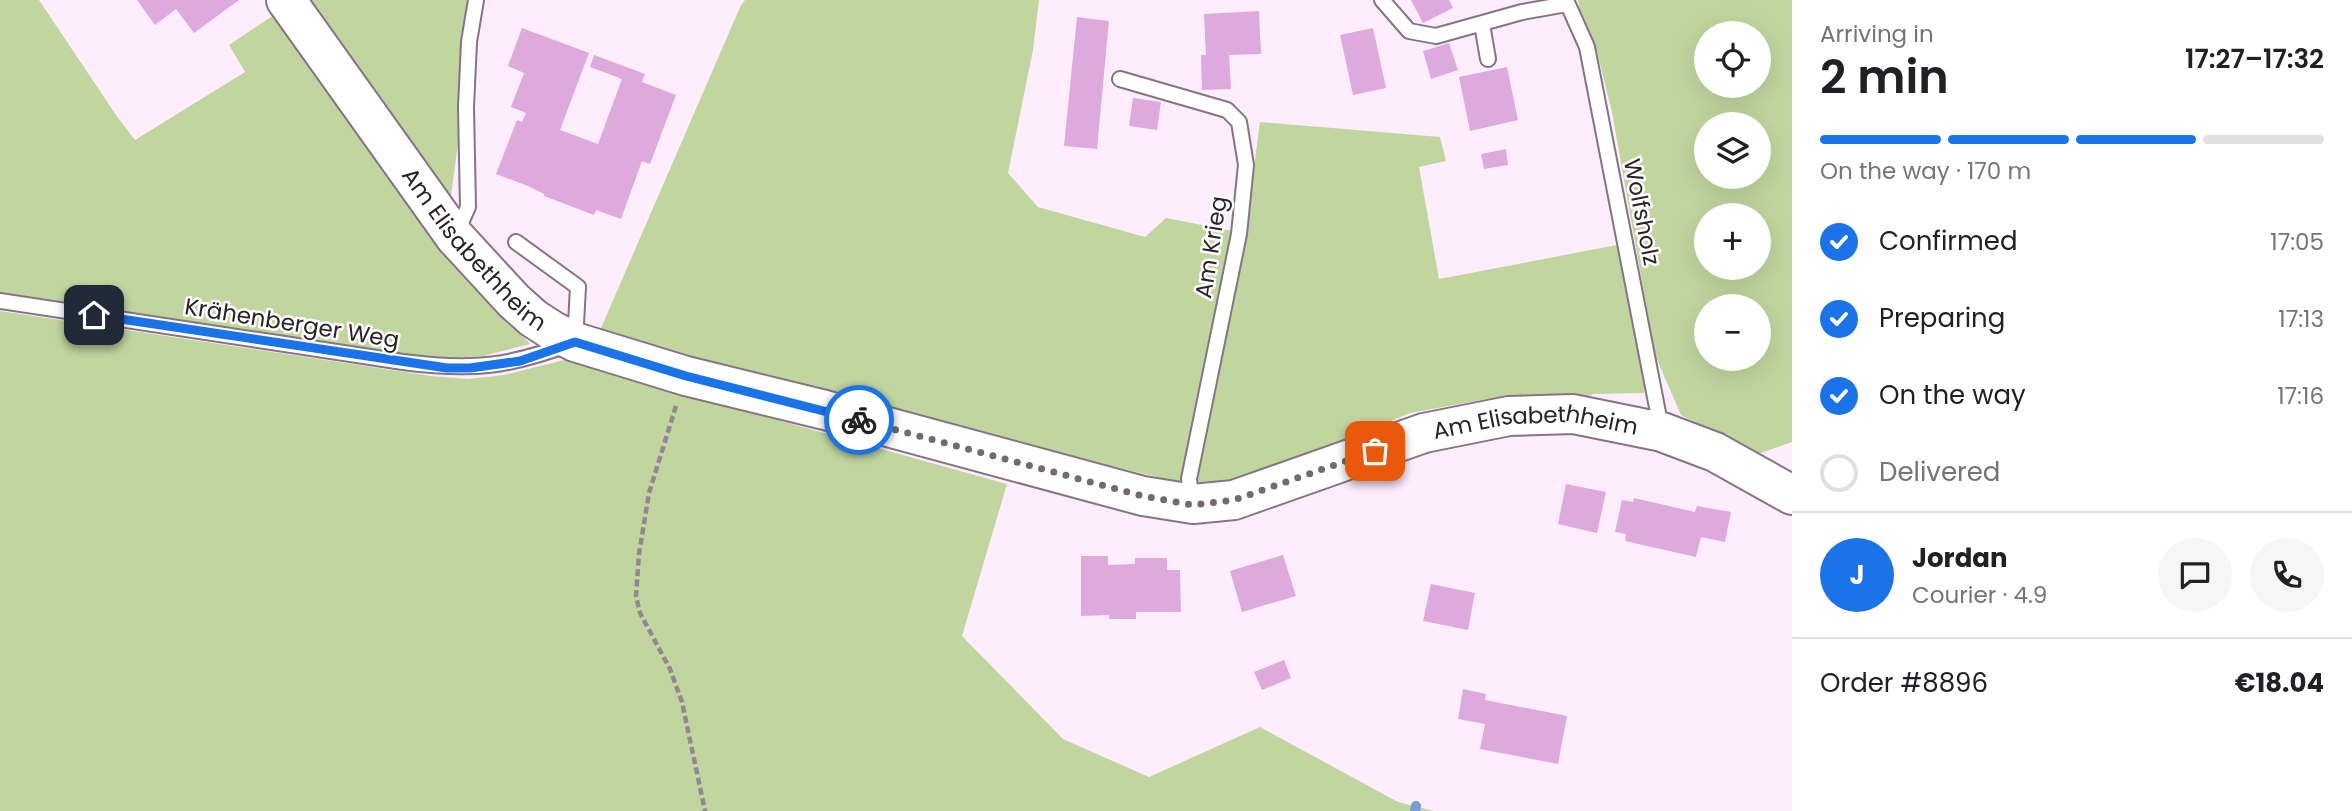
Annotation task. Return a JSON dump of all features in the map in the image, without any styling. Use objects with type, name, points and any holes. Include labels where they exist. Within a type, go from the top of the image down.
[{"type":"street","name":"Am Elisabethheim","points":[[286,0],[455,237],[533,318],[575,342],[686,376],[1143,496],[1192,505],[1234,500],[1424,433],[1509,416],[1573,414],[1662,432],[1715,452],[1792,495]]},
{"type":"lane","points":[[455,237],[468,207],[466,107],[469,42],[476,0]]},
{"type":"lane","name":"Wolfsholz","points":[[1382,0],[1409,31],[1446,35],[1566,2],[1587,47],[1662,432]]},
{"type":"lane","points":[[1482,24],[1488,59]]},
{"type":"lane","name":"Am Krieg","points":[[1120,79],[1227,110],[1239,122],[1246,165],[1239,234],[1189,479],[1192,505]]},
{"type":"lane","points":[[516,242],[579,287],[575,342]]},
{"type":"lane","name":"Krähenberger Weg","points":[[0,301],[447,368],[470,368],[520,361],[575,342]]},
{"type":"path","points":[[686,376],[654,470],[639,554],[636,596],[640,613],[670,669],[682,702],[705,811]]},
{"type":"green space","points":[[0,0],[39,0],[135,140],[245,72],[229,45],[277,13],[430,238],[530,344],[483,356],[448,358],[408,355],[0,292]]},
{"type":"green space","points":[[300,0],[477,0],[450,204]]},
{"type":"green space","points":[[745,0],[1039,0],[1033,50],[1008,173],[1038,207],[1145,237],[1166,218],[1233,231],[1181,483],[679,358],[598,335]]},
{"type":"green space","points":[[1578,0],[1792,0],[1792,442],[1758,454],[1681,415],[1655,355],[1612,112],[1595,44]]},
{"type":"green space","points":[[1260,122],[1440,137],[1446,161],[1419,167],[1439,279],[1617,245],[1646,376],[1644,393],[1593,394],[1584,399],[1560,396],[1487,399],[1410,413],[1279,468],[1226,484],[1195,482],[1245,236]]},
{"type":"green space","points":[[0,311],[431,376],[468,379],[504,375],[568,359],[616,375],[1007,484],[962,636],[1063,739],[1149,777],[1260,727],[1398,802],[1434,811],[0,811]]},
{"type":"building","points":[[137,0],[239,0],[194,33],[176,9],[155,25]]},
{"type":"building","points":[[1411,0],[1449,0],[1453,8],[1423,23]]},
{"type":"building","points":[[1259,11],[1261,54],[1229,55],[1231,89],[1202,90],[1201,55],[1206,55],[1204,14]]},
{"type":"building","points":[[1077,17],[1109,21],[1097,149],[1064,146]]},
{"type":"building","points":[[522,28],[589,53],[560,130],[598,144],[622,79],[590,67],[594,55],[645,74],[642,82],[676,95],[650,164],[642,161],[621,219],[596,210],[594,215],[496,174],[517,120],[522,122],[526,113],[511,107],[524,73],[508,66]]},
{"type":"building","points":[[1373,28],[1386,88],[1353,95],[1340,35]]},
{"type":"building","points":[[1449,43],[1458,70],[1431,79],[1423,51]]},
{"type":"building","points":[[1507,67],[1518,120],[1470,131],[1459,77]]},
{"type":"building","points":[[1133,98],[1161,102],[1157,130],[1129,126]]},
{"type":"building","points":[[1506,149],[1508,165],[1484,169],[1481,154]]},
{"type":"building","points":[[1566,484],[1606,492],[1597,533],[1558,524]]},
{"type":"building","points":[[1634,498],[1695,512],[1697,506],[1731,512],[1725,542],[1701,537],[1696,557],[1625,541],[1626,534],[1615,532],[1622,500],[1633,502]]},
{"type":"building","points":[[1283,555],[1296,596],[1242,612],[1230,571]]},
{"type":"building","points":[[1081,556],[1108,556],[1108,565],[1135,564],[1135,558],[1167,558],[1167,570],[1180,570],[1181,612],[1136,612],[1136,619],[1109,619],[1109,615],[1081,616]]},
{"type":"building","points":[[1431,584],[1475,593],[1468,630],[1423,621]]},
{"type":"building","points":[[1284,660],[1291,678],[1262,690],[1254,672]]},
{"type":"building","points":[[1463,689],[1486,694],[1485,700],[1567,716],[1558,764],[1480,749],[1485,724],[1458,719]]},
{"type":"waterway","points":[[1415,811],[1416,806]]},
{"type":"way so far","points":[[859,420],[1143,496],[1192,505],[1234,500],[1375,451]]},
{"type":"route","points":[[94,315],[447,368],[470,368],[520,361],[575,342],[686,376],[859,420]]}]
